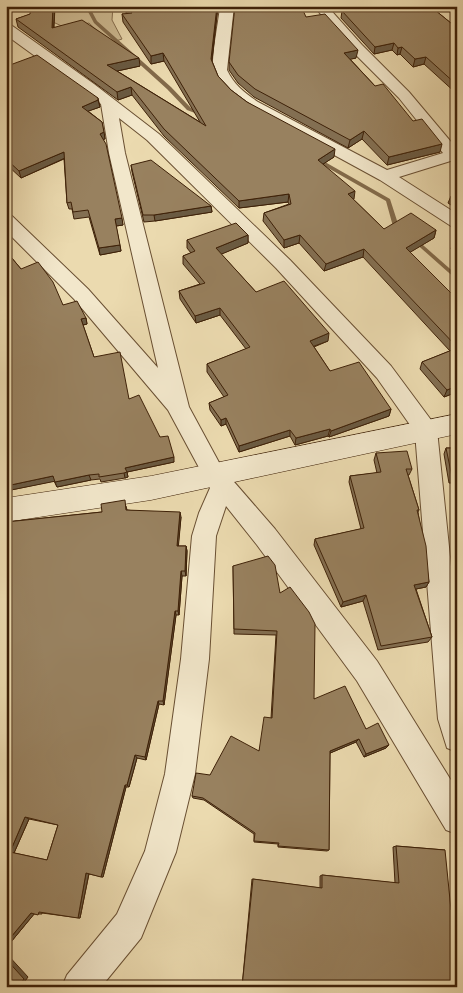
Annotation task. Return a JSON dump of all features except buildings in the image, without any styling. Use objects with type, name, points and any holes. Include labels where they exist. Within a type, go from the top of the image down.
[{"type":"street","points":[[227,6],[220,70],[225,81],[238,95],[253,105],[386,176],[457,222]]},
{"type":"street","points":[[320,6],[357,48],[404,94],[455,154],[386,176]]},
{"type":"street","points":[[6,28],[153,137],[283,264],[384,372],[426,430],[452,719],[457,738]]},
{"type":"street","points":[[108,102],[117,153],[178,408]]},
{"type":"street","points":[[6,220],[81,294],[132,351],[178,408],[218,481],[266,537],[367,671],[457,819]]},
{"type":"street","points":[[6,510],[151,488],[218,481],[457,424]]},
{"type":"street","points":[[79,987],[129,926],[160,852],[180,774],[195,658],[204,536],[218,481]]},
{"type":"shaded area","points":[[60,6],[113,6],[112,20],[122,39],[110,43],[89,23],[66,28],[29,11],[60,9]]},
{"type":"waterway","points":[[87,6],[95,22],[169,88],[189,109],[202,114]]},
{"type":"waterway","points":[[316,159],[388,200],[397,230]]},
{"type":"waterway","points":[[415,240],[457,278]]}]
